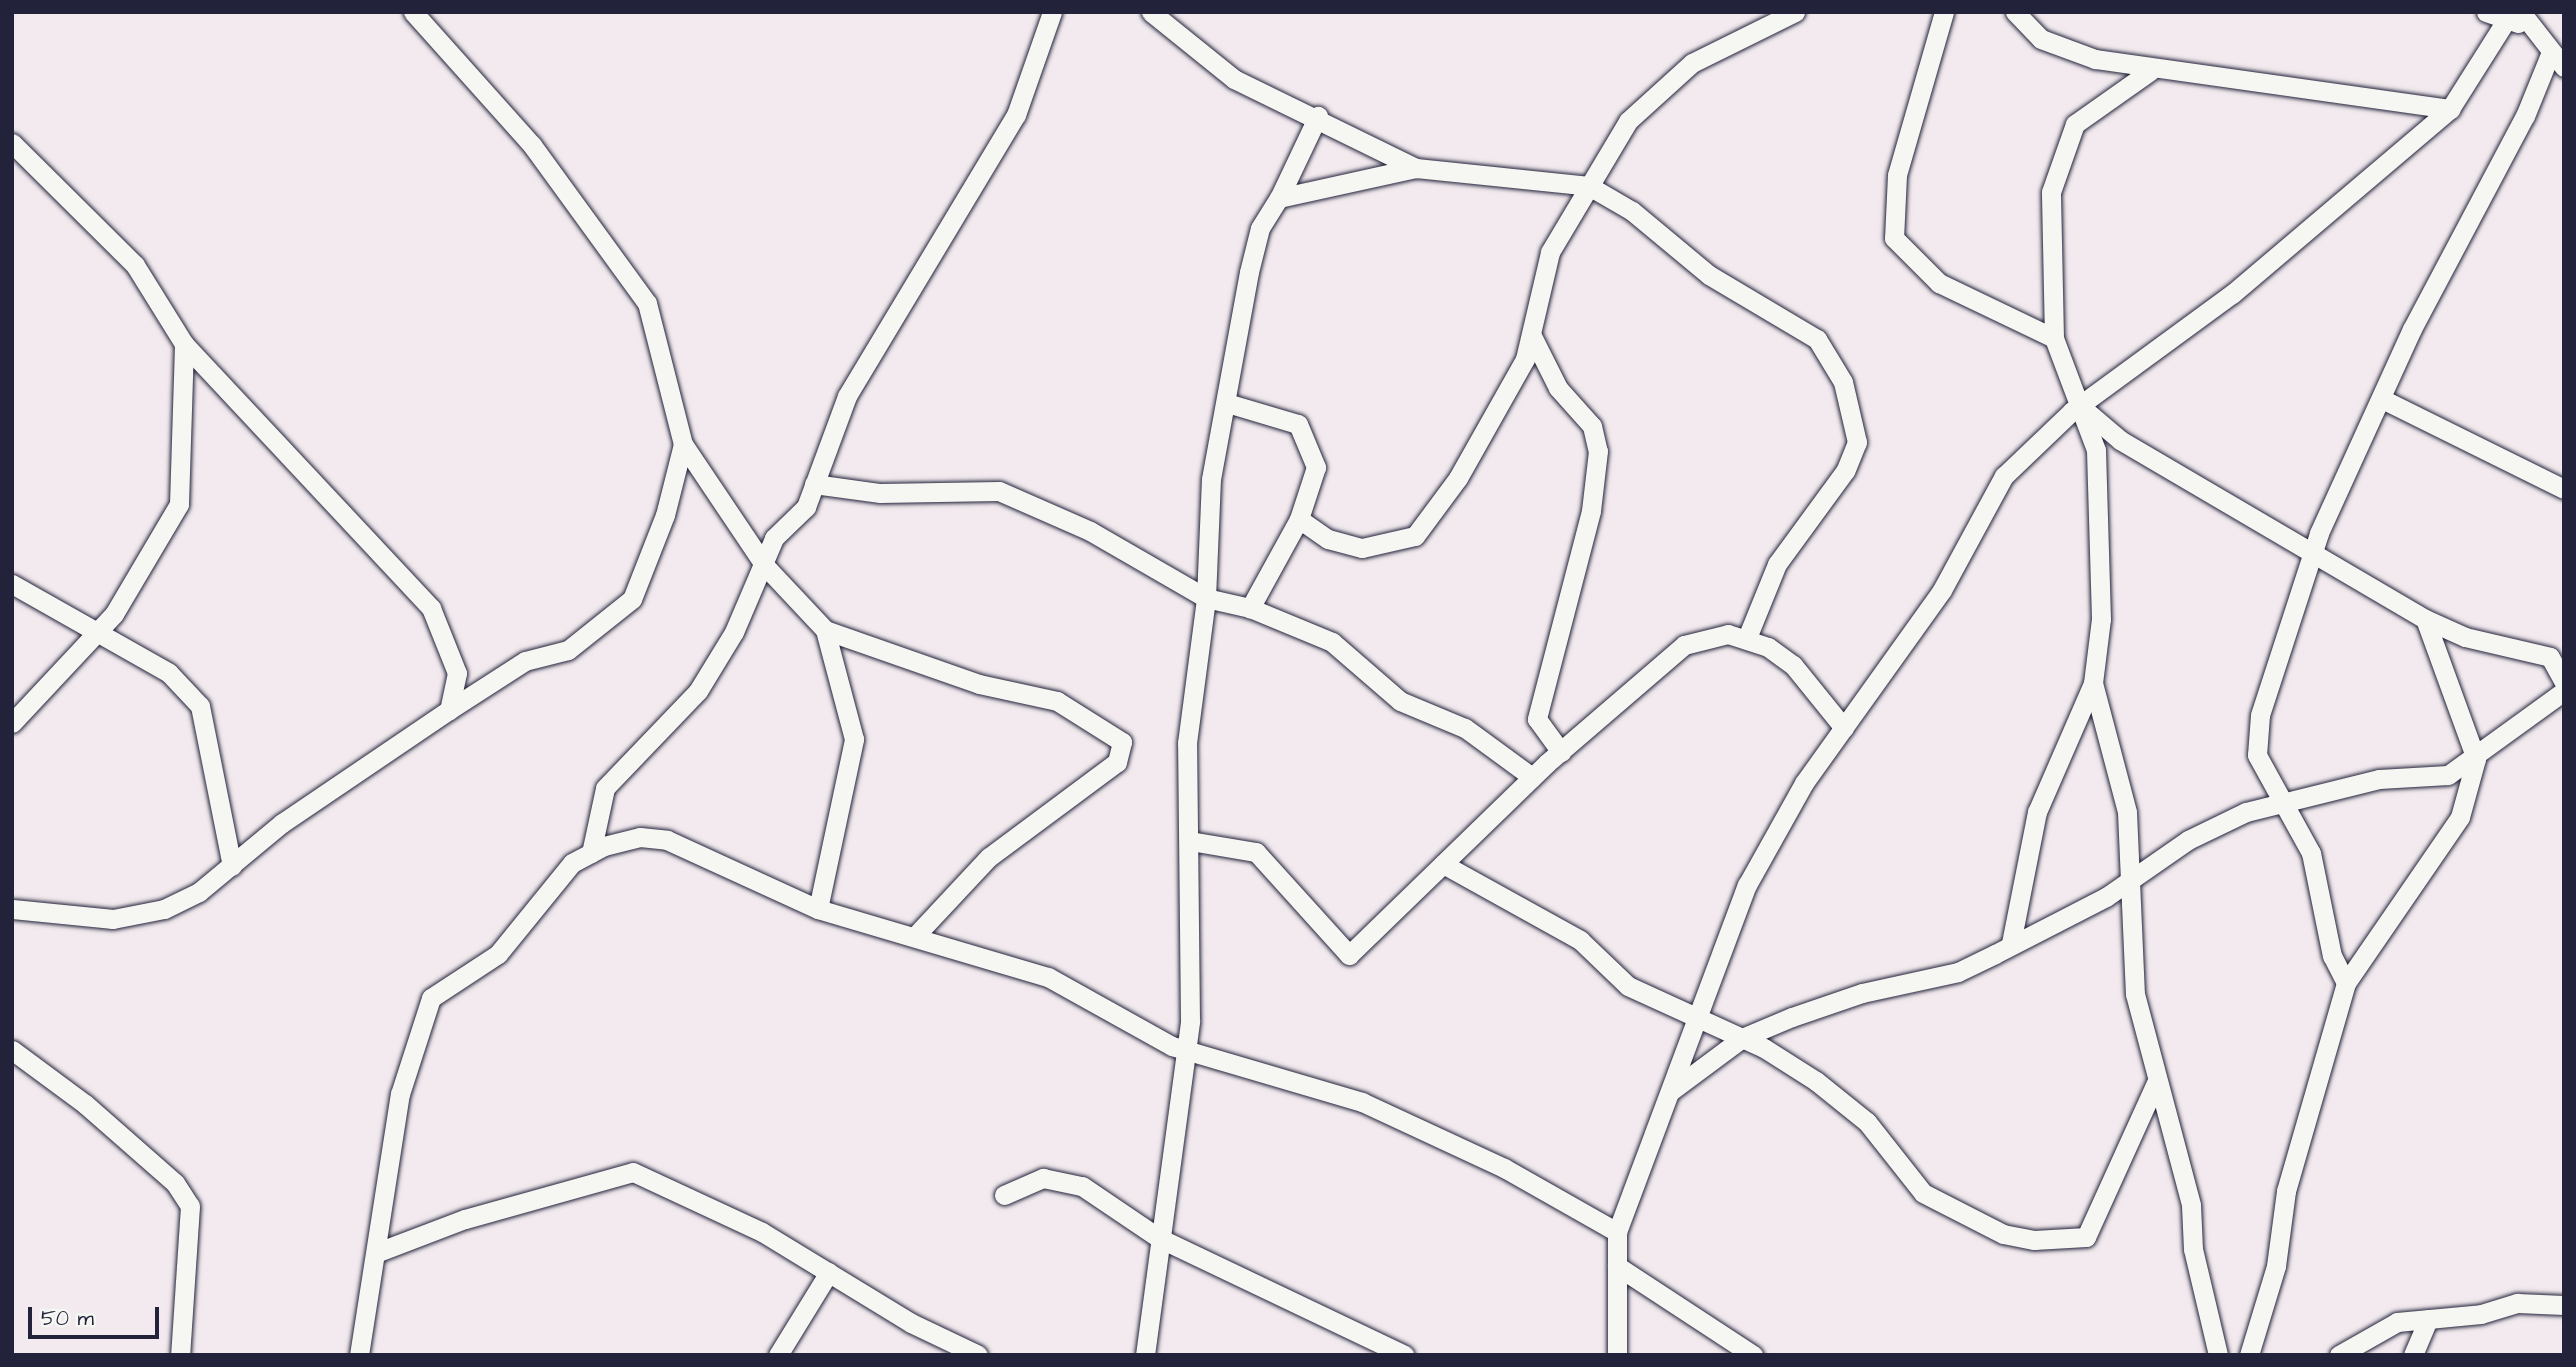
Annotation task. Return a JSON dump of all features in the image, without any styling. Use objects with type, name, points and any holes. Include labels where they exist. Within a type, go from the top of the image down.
[{"type":"street","points":[[413,12],[523,134],[647,303],[683,444],[765,566],[825,630],[979,684],[1057,701],[1122,742],[1117,762],[989,857],[918,933]]},
{"type":"street","points":[[591,853],[606,788],[698,691],[765,566],[774,538],[802,512],[847,396],[1016,115],[1052,12]]},
{"type":"street","points":[[1151,12],[1213,66],[1318,116],[1416,168]]},
{"type":"street","points":[[1299,519],[1328,539],[1362,548],[1415,536],[1464,468],[1532,336],[1550,252],[1589,186],[1651,94],[1743,33],[1795,12]]},
{"type":"street","points":[[1944,12],[1897,175],[1894,238],[1939,283],[2054,338]]},
{"type":"street","points":[[2015,12],[2049,43],[2150,71],[2282,82],[2450,109]]},
{"type":"street","points":[[2486,12],[2520,20],[2564,67]]},
{"type":"street","points":[[1618,1355],[1617,1232],[1695,1020],[1760,859],[1844,728],[1942,590],[2004,476],[2079,405],[2232,294],[2450,109],[2520,20]]},
{"type":"street","points":[[2346,983],[2332,956],[2311,853],[2259,762],[2256,735],[2312,548],[2382,398],[2525,116],[2551,52]]},
{"type":"street","points":[[2011,943],[2037,812],[2093,683],[2101,619],[2100,503],[2096,450],[2054,338],[2049,235],[2063,153],[2084,114],[2150,71]]},
{"type":"street","points":[[1144,1355],[1186,1051],[1189,841],[1187,743],[1206,598],[1210,479],[1227,403],[1249,272],[1260,228],[1279,198],[1318,116]]},
{"type":"street","points":[[12,143],[135,265],[184,344],[327,489],[438,617],[457,673],[449,710]]},
{"type":"street","points":[[1279,198],[1416,168],[1589,186],[1632,211],[1709,275],[1817,339],[1843,382],[1857,432],[1852,457],[1783,552],[1747,638]]},
{"type":"street","points":[[1532,336],[1558,388],[1592,426],[1598,451],[1591,511],[1538,719],[1561,752]]},
{"type":"street","points":[[12,723],[95,635],[123,601],[181,497],[177,449],[184,344]]},
{"type":"street","points":[[2382,398],[2564,489]]},
{"type":"street","points":[[1227,403],[1289,418],[1307,436],[1316,467],[1299,519],[1250,608]]},
{"type":"street","points":[[2079,405],[2120,440],[2312,548],[2425,619],[2465,637],[2550,657],[2564,682]]},
{"type":"street","points":[[12,909],[113,919],[156,910],[205,889],[282,823],[449,710],[525,660],[568,650],[632,598],[666,515],[683,444]]},
{"type":"street","points":[[814,484],[880,493],[999,491],[1090,531],[1206,598],[1250,608],[1332,642],[1399,701],[1465,728],[1532,777]]},
{"type":"street","points":[[12,584],[95,635],[169,673],[200,706],[232,866]]},
{"type":"street","points":[[2249,1355],[2276,1265],[2286,1191],[2346,983],[2460,817],[2476,759],[2425,619]]},
{"type":"street","points":[[818,909],[854,739],[825,630]]},
{"type":"street","points":[[1189,841],[1256,852],[1344,955],[1532,777],[1684,645],[1712,635],[1747,638],[1793,665],[1844,728]]},
{"type":"street","points":[[2093,683],[2127,811],[2129,959],[2156,1083],[2188,1193],[2193,1249],[2218,1355]]},
{"type":"street","points":[[1671,1091],[1742,1038],[1840,999],[1958,972],[2127,881],[2188,840],[2280,800],[2379,779],[2424,781],[2476,759],[2564,691]]},
{"type":"street","points":[[359,1355],[378,1252],[400,1094],[431,998],[498,954],[523,916],[572,863],[591,853],[640,837],[667,840],[818,909],[918,933],[1048,977],[1186,1051],[1362,1102],[1504,1168],[1617,1232]]},
{"type":"street","points":[[1443,864],[1580,940],[1628,986],[1695,1020],[1742,1038],[1852,1108],[1936,1202],[2021,1239],[2086,1237],[2156,1083]]},
{"type":"street","points":[[12,1050],[95,1112],[175,1183],[190,1206],[180,1355]]},
{"type":"street","points":[[378,1252],[619,1171],[650,1177],[829,1272],[911,1323],[978,1355]]},
{"type":"street","points":[[1004,1195],[1055,1177],[1102,1197],[1159,1238],[1404,1355]]},
{"type":"street","points":[[1617,1266],[1753,1355]]},
{"type":"street","points":[[778,1355],[829,1272]]},
{"type":"street","points":[[2339,1355],[2386,1325],[2517,1303],[2564,1305]]},
{"type":"street","points":[[2413,1355],[2428,1319]]}]
